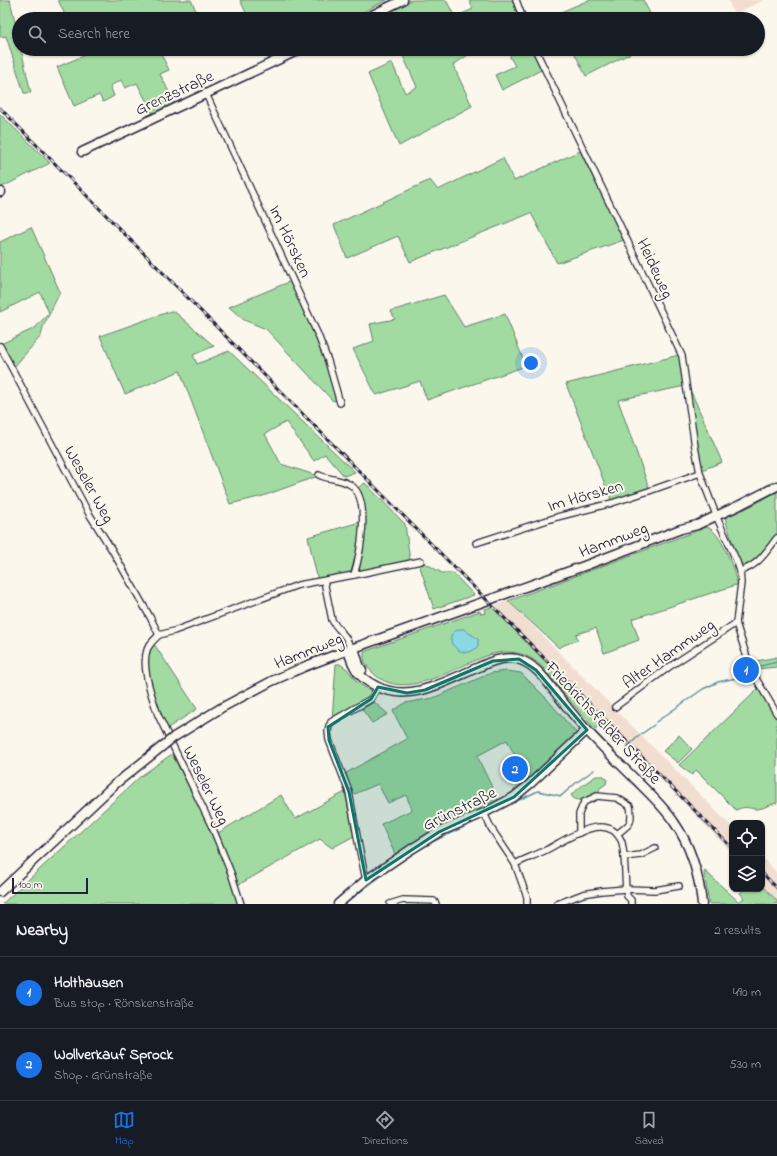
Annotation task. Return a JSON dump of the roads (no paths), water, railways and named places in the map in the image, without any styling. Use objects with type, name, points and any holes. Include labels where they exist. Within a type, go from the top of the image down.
[{"type":"main road","points":[[378,12],[403,0]]},
{"type":"main road","name":"Grenzstraße","points":[[82,152],[286,56]]},
{"type":"main road","name":"Hammweg","points":[[0,892],[114,785],[174,737],[221,708],[272,681],[351,649],[591,564],[681,529],[697,525],[715,514],[777,484]]},
{"type":"main road","points":[[351,649],[358,665],[376,686]]},
{"type":"main road","name":"Friedrichsfelder Straße","points":[[376,686],[391,692],[407,693],[425,690],[492,661],[506,658],[518,660],[530,665],[536,670],[587,730],[656,800],[674,822],[688,846],[696,868],[702,904]]},
{"type":"main road","name":"Grünstraße","points":[[338,904],[366,880],[439,832],[484,813],[514,797],[587,730]]},
{"type":"street","points":[[516,0],[520,12]]},
{"type":"street","name":"Heideweg","points":[[539,56],[679,349],[683,363],[692,434],[700,473],[715,514],[740,571]]},
{"type":"street","name":"Im Hörsken","points":[[206,94],[318,335],[328,361],[340,403]]},
{"type":"street","name":"Weseler Weg","points":[[0,346],[88,512],[112,550],[159,635],[147,649],[146,656],[147,674],[152,697],[158,715],[213,829],[231,873],[241,904]]},
{"type":"street","name":"Im Hörsken","points":[[476,543],[557,517],[627,498],[700,473]]},
{"type":"street","points":[[319,475],[324,478],[347,482],[357,491],[359,496],[362,509],[362,538],[358,563],[354,575]]},
{"type":"street","points":[[777,538],[755,564],[740,571],[741,583],[736,623],[751,670],[777,714]]},
{"type":"street","points":[[159,635],[174,631],[298,586],[421,561]]},
{"type":"street","points":[[324,581],[332,620],[346,636],[351,649]]},
{"type":"street","name":"Alter Hammweg","points":[[615,707],[669,667],[736,623]]},
{"type":"street","points":[[366,880],[358,847],[349,792],[329,740],[328,727],[331,722],[371,699],[376,686]]},
{"type":"street","points":[[579,833],[579,814],[584,802],[597,796],[617,798],[630,806],[632,817],[629,825],[617,834]]},
{"type":"street","points":[[484,813],[491,828],[515,864],[527,897],[527,904]]},
{"type":"street","points":[[515,864],[591,828],[609,828],[617,834],[622,841],[626,889],[627,896],[631,900],[631,904]]},
{"type":"street","points":[[624,857],[641,855],[655,848]]},
{"type":"street","points":[[557,904],[583,894],[626,889],[655,890],[679,886]]},
{"type":"street","points":[[390,904],[403,900],[434,901],[436,904]]},
{"type":"water","points":[[464,629],[478,639],[478,646],[472,651],[459,651],[451,642],[451,637],[454,632]]},
{"type":"waterway","points":[[756,667],[777,662]]},
{"type":"waterway","points":[[656,722],[703,689],[718,682],[736,678],[747,671]]},
{"type":"waterway","points":[[626,748],[654,725]]},
{"type":"waterway","points":[[494,812],[538,791],[561,796],[594,770]]},
{"type":"waterway","points":[[402,860],[432,842],[478,820]]},
{"type":"waterway","points":[[345,903],[393,867]]},
{"type":"railway","points":[[0,108],[729,845]]},
{"type":"railway","points":[[765,876],[777,888]]},
{"type":"place","name":"Holthausen","points":[[746,670]]},
{"type":"place","name":"Wollverkauf Sprock","points":[[515,769]]}]
